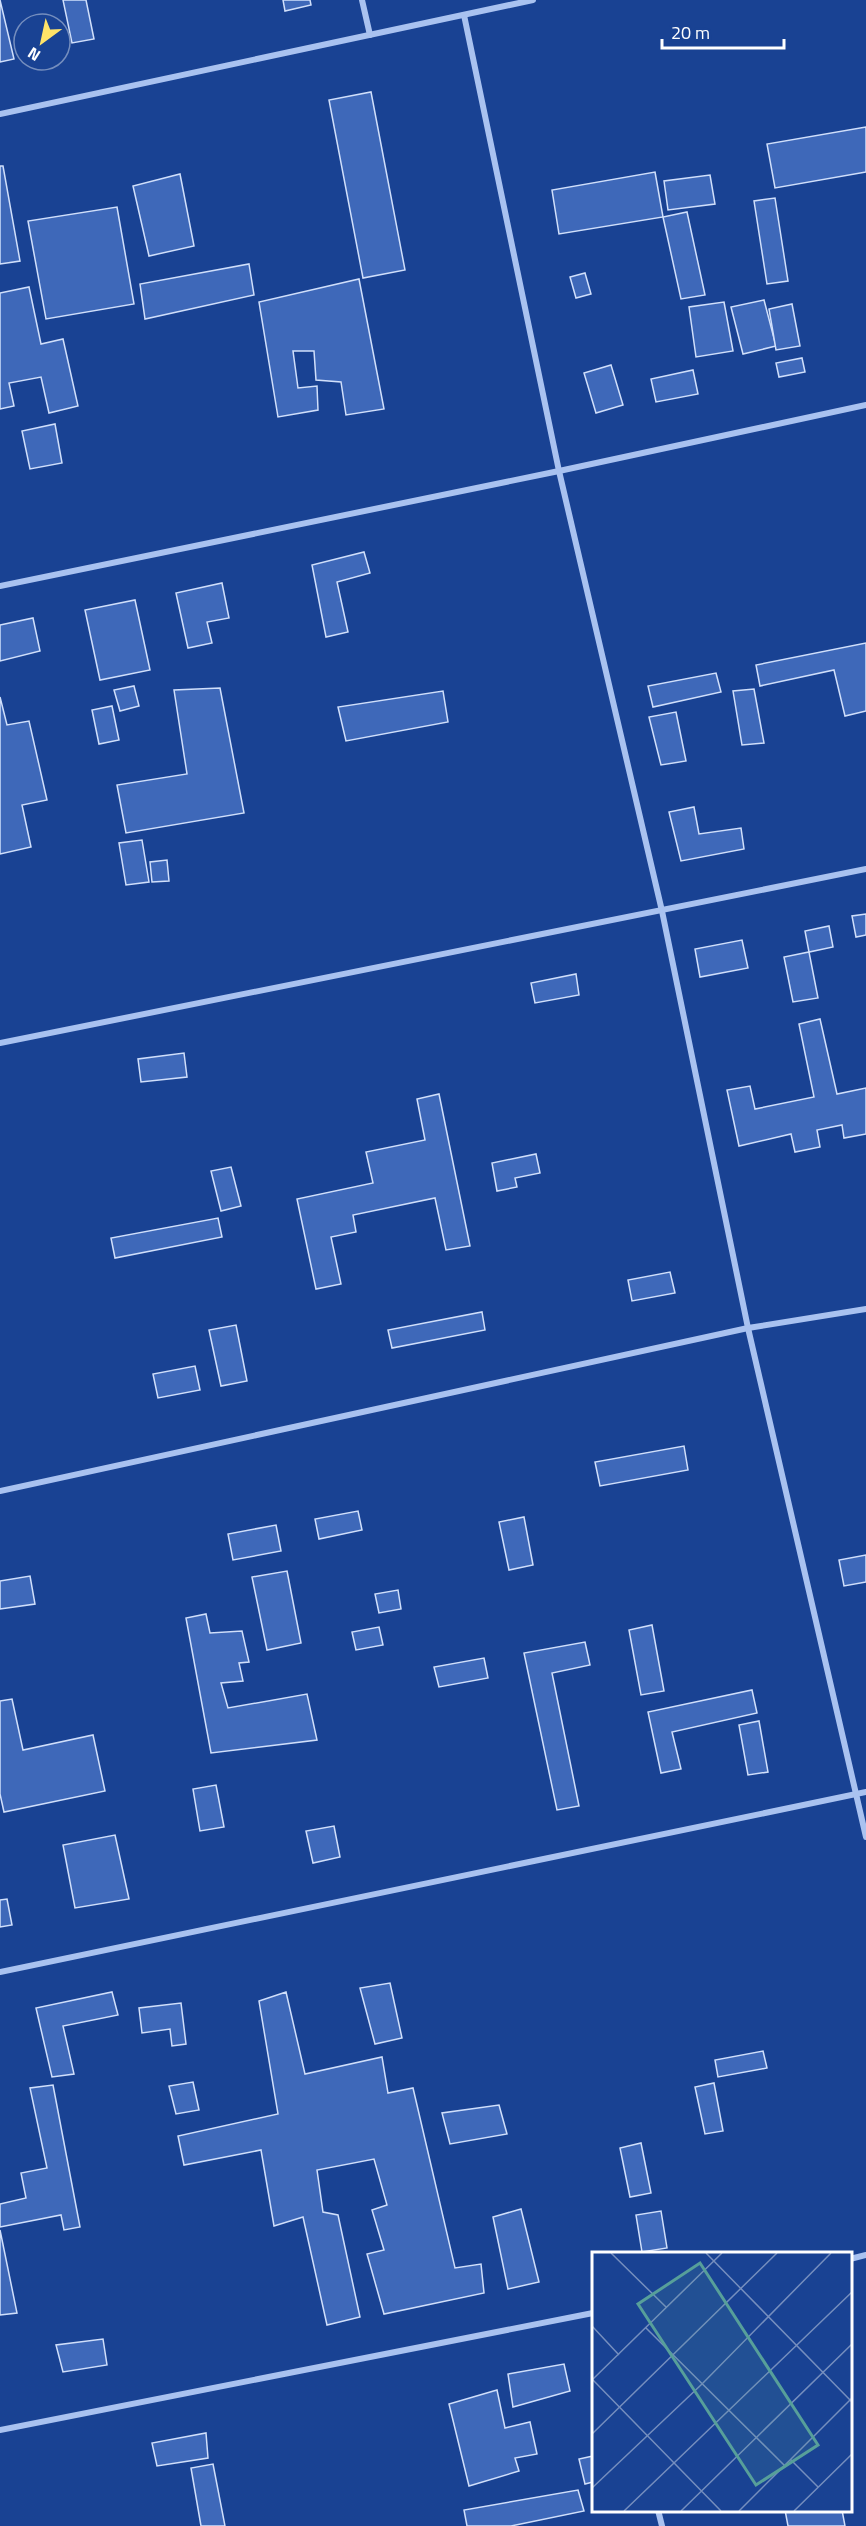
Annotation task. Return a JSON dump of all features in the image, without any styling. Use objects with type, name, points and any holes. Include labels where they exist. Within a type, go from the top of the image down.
[{"type":"street","points":[[362,0],[370,35]]},
{"type":"street","points":[[0,114],[533,0]]},
{"type":"street","points":[[464,15],[559,471],[662,910],[748,1328],[858,1794],[866,1837]]},
{"type":"street","points":[[0,586],[866,405]]},
{"type":"street","points":[[0,1043],[866,869]]},
{"type":"street","points":[[0,1491],[748,1328],[866,1309]]},
{"type":"street","points":[[0,1972],[866,1792]]},
{"type":"street","points":[[851,2259],[866,2255]]},
{"type":"street","points":[[0,2430],[592,2313]]},
{"type":"street","points":[[658,2511],[662,2526]]},
{"type":"building","points":[[0,0],[12,59],[0,62]]},
{"type":"building","points":[[63,0],[86,0],[94,39],[72,43],[72,12],[66,12]]},
{"type":"building","points":[[283,0],[310,0],[311,5],[285,11]]},
{"type":"building","points":[[371,92],[405,270],[363,278],[329,100]]},
{"type":"building","points":[[866,127],[866,172],[775,188],[767,144]]},
{"type":"building","points":[[0,166],[3,166],[20,261],[0,264]]},
{"type":"building","points":[[655,172],[663,217],[559,234],[552,190]]},
{"type":"building","points":[[180,174],[194,246],[149,256],[133,186]]},
{"type":"building","points":[[710,175],[715,204],[668,210],[664,181]]},
{"type":"building","points":[[775,198],[788,281],[767,284],[754,201]]},
{"type":"building","points":[[117,207],[134,304],[46,319],[28,221]]},
{"type":"building","points":[[687,212],[705,295],[681,299],[663,217]]},
{"type":"building","points":[[249,264],[254,295],[145,319],[140,284]]},
{"type":"building","points":[[585,273],[591,294],[576,298],[570,277]]},
{"type":"building","points":[[359,279],[384,409],[346,415],[341,382],[316,380],[314,351],[293,351],[298,388],[317,386],[318,410],[278,417],[259,302]]},
{"type":"building","points":[[29,287],[41,344],[63,339],[78,406],[49,413],[41,377],[9,383],[14,406],[0,409],[0,293]]},
{"type":"building","points":[[764,300],[776,346],[743,354],[731,307]]},
{"type":"building","points":[[724,302],[733,351],[696,357],[689,307]]},
{"type":"building","points":[[792,304],[800,346],[776,350],[769,309]]},
{"type":"building","points":[[802,358],[805,372],[779,377],[776,363]]},
{"type":"building","points":[[611,365],[623,405],[596,413],[584,373]]},
{"type":"building","points":[[693,370],[698,394],[656,402],[651,379]]},
{"type":"building","points":[[55,424],[62,463],[30,469],[22,431]]},
{"type":"building","points":[[364,552],[370,573],[337,582],[348,632],[326,637],[312,565]]},
{"type":"building","points":[[222,583],[229,618],[207,622],[212,643],[188,648],[176,593]]},
{"type":"building","points":[[135,600],[150,670],[100,680],[85,610]]},
{"type":"building","points":[[33,618],[40,651],[0,661],[0,625]]},
{"type":"building","points":[[866,643],[866,711],[845,716],[834,670],[760,686],[756,665]]},
{"type":"building","points":[[716,673],[721,692],[653,707],[648,686]]},
{"type":"building","points":[[134,686],[139,706],[120,711],[114,690]]},
{"type":"building","points":[[220,688],[244,813],[126,833],[117,785],[187,774],[174,690]]},
{"type":"building","points":[[754,689],[764,743],[742,745],[733,691]]},
{"type":"building","points":[[443,691],[448,722],[346,741],[338,707]]},
{"type":"building","points":[[0,697],[7,725],[29,721],[47,800],[22,805],[31,847],[0,854]]},
{"type":"building","points":[[112,706],[119,740],[99,744],[92,710]]},
{"type":"building","points":[[676,712],[686,761],[661,765],[649,717]]},
{"type":"building","points":[[694,807],[699,834],[741,828],[744,849],[681,861],[669,812]]},
{"type":"building","points":[[142,840],[149,882],[126,885],[119,843]]},
{"type":"building","points":[[167,860],[169,881],[152,882],[150,862]]},
{"type":"building","points":[[866,914],[866,935],[856,937],[852,916]]},
{"type":"building","points":[[829,926],[833,947],[809,952],[805,931]]},
{"type":"building","points":[[742,940],[748,968],[700,977],[695,949]]},
{"type":"building","points":[[809,952],[818,998],[793,1002],[784,957]]},
{"type":"building","points":[[576,974],[579,995],[535,1003],[531,983]]},
{"type":"building","points":[[820,1019],[837,1094],[866,1088],[866,1134],[844,1138],[842,1125],[817,1130],[820,1147],[795,1152],[791,1134],[739,1146],[727,1090],[750,1086],[755,1109],[814,1097],[799,1024]]},
{"type":"building","points":[[184,1053],[187,1077],[141,1082],[138,1059]]},
{"type":"building","points":[[439,1094],[470,1246],[446,1250],[435,1198],[353,1215],[356,1232],[331,1237],[341,1284],[316,1289],[297,1199],[373,1183],[366,1152],[425,1140],[417,1099]]},
{"type":"building","points":[[536,1154],[540,1173],[515,1178],[517,1187],[497,1191],[492,1163]]},
{"type":"building","points":[[231,1167],[241,1206],[221,1211],[211,1171]]},
{"type":"building","points":[[218,1218],[222,1237],[115,1258],[111,1238]]},
{"type":"building","points":[[670,1272],[675,1293],[632,1301],[628,1280]]},
{"type":"building","points":[[482,1312],[485,1330],[392,1348],[388,1330]]},
{"type":"building","points":[[236,1325],[247,1381],[221,1386],[209,1330]]},
{"type":"building","points":[[195,1366],[200,1390],[158,1398],[153,1374]]},
{"type":"building","points":[[684,1446],[688,1470],[600,1486],[595,1462]]},
{"type":"building","points":[[358,1511],[362,1530],[319,1539],[315,1519]]},
{"type":"building","points":[[524,1517],[533,1565],[509,1570],[499,1522]]},
{"type":"building","points":[[276,1525],[281,1551],[233,1560],[228,1534]]},
{"type":"building","points":[[866,1555],[866,1582],[844,1586],[839,1560]]},
{"type":"building","points":[[287,1571],[301,1643],[267,1650],[252,1577]]},
{"type":"building","points":[[30,1576],[35,1604],[0,1609],[0,1581]]},
{"type":"building","points":[[398,1590],[401,1609],[379,1613],[375,1594]]},
{"type":"building","points":[[206,1614],[210,1633],[242,1631],[249,1662],[239,1663],[243,1681],[221,1683],[228,1708],[307,1694],[317,1740],[211,1753],[186,1618]]},
{"type":"building","points":[[652,1625],[664,1691],[641,1695],[629,1630]]},
{"type":"building","points":[[379,1627],[383,1645],[356,1650],[352,1632]]},
{"type":"building","points":[[585,1642],[590,1665],[552,1673],[579,1806],[557,1810],[524,1653]]},
{"type":"building","points":[[484,1658],[488,1678],[439,1687],[434,1667]]},
{"type":"building","points":[[752,1690],[757,1713],[672,1732],[681,1769],[661,1773],[648,1712]]},
{"type":"building","points":[[12,1699],[23,1750],[93,1735],[105,1791],[4,1812],[0,1794],[0,1701]]},
{"type":"building","points":[[759,1721],[768,1772],[748,1775],[739,1725]]},
{"type":"building","points":[[216,1785],[224,1827],[200,1831],[193,1789]]},
{"type":"building","points":[[334,1826],[340,1857],[313,1863],[306,1831]]},
{"type":"building","points":[[115,1835],[129,1899],[75,1908],[63,1845]]},
{"type":"building","points":[[7,1899],[12,1925],[0,1927],[0,1900]]},
{"type":"building","points":[[390,1983],[402,2038],[375,2044],[360,1988]]},
{"type":"building","points":[[112,1992],[118,2015],[63,2026],[74,2074],[52,2077],[36,2008]]},
{"type":"building","points":[[286,1992],[305,2074],[382,2057],[388,2093],[413,2088],[455,2268],[481,2264],[484,2293],[384,2314],[367,2254],[384,2250],[372,2210],[387,2205],[374,2159],[317,2170],[323,2212],[338,2215],[360,2317],[327,2325],[303,2217],[274,2226],[261,2150],[184,2165],[178,2136],[278,2114],[259,2001]]},
{"type":"building","points":[[181,2003],[186,2044],[172,2046],[170,2029],[142,2033],[139,2008]]},
{"type":"building","points":[[763,2051],[767,2068],[718,2077],[715,2060]]},
{"type":"building","points":[[193,2082],[199,2110],[176,2114],[169,2086]]},
{"type":"building","points":[[714,2083],[723,2131],[705,2134],[695,2087]]},
{"type":"building","points":[[53,2085],[80,2227],[64,2230],[61,2215],[0,2227],[0,2204],[26,2198],[21,2173],[47,2168],[30,2088]]},
{"type":"building","points":[[499,2105],[507,2134],[450,2144],[442,2113]]},
{"type":"building","points":[[641,2143],[651,2193],[630,2197],[620,2148]]},
{"type":"building","points":[[521,2209],[539,2282],[508,2289],[493,2217]]},
{"type":"building","points":[[661,2211],[667,2248],[642,2252],[636,2215]]},
{"type":"building","points":[[0,2230],[17,2313],[0,2315]]},
{"type":"building","points":[[103,2339],[107,2365],[63,2372],[56,2345]]},
{"type":"building","points":[[564,2364],[570,2391],[513,2407],[508,2374]]},
{"type":"building","points":[[497,2390],[505,2428],[530,2422],[537,2454],[515,2458],[519,2471],[469,2486],[449,2404]]},
{"type":"building","points":[[206,2433],[208,2458],[157,2466],[152,2443]]},
{"type":"building","points":[[592,2456],[592,2482],[585,2484],[579,2459]]},
{"type":"building","points":[[213,2464],[225,2526],[201,2526],[191,2468]]},
{"type":"building","points":[[578,2490],[584,2511],[511,2526],[467,2526],[464,2510]]},
{"type":"building","points":[[785,2511],[842,2511],[845,2526],[788,2526]]}]
